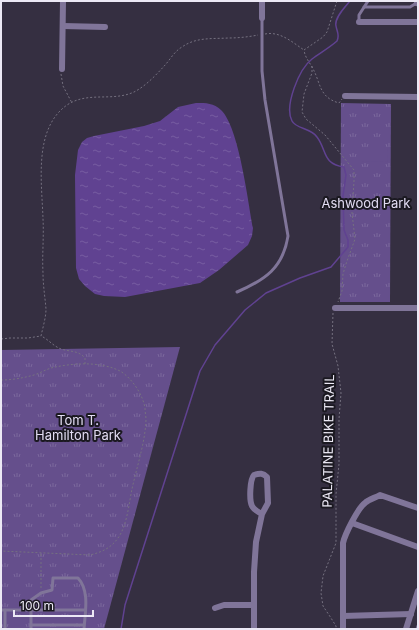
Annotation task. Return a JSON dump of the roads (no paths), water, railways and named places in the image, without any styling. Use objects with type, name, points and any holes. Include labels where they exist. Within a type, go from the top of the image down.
[{"type":"street","points":[[62,69],[63,1]]},
{"type":"street","points":[[262,1],[262,18]]},
{"type":"street","points":[[359,22],[418,22]]},
{"type":"street","points":[[63,26],[106,27]]},
{"type":"street","points":[[345,96],[418,97]]},
{"type":"street","points":[[335,308],[418,308]]},
{"type":"street","points":[[254,629],[254,572],[256,542],[262,514],[268,503],[267,477],[259,473],[254,474],[251,481],[251,504],[253,508],[262,514]]},
{"type":"street","points":[[343,629],[343,543],[345,534],[364,503],[380,496],[418,508]]},
{"type":"street","points":[[352,523],[418,547]]},
{"type":"street","points":[[406,629],[418,590]]},
{"type":"street","points":[[214,608],[224,605],[254,605]]},
{"type":"street","points":[[343,616],[410,614]]},
{"type":"lane","points":[[359,22],[359,15],[368,1]]},
{"type":"lane","points":[[364,7],[410,7],[416,3]]},
{"type":"lane","points":[[237,292],[254,285],[273,270],[283,256],[288,236],[265,100],[262,72],[262,18]]},
{"type":"lane","points":[[53,578],[78,578],[83,583],[86,596],[84,627],[31,627],[31,610],[31,600],[41,593],[52,590],[53,578]]},
{"type":"lane","points":[[5,629],[3,610],[85,610]]},
{"type":"water","points":[[196,103],[216,106],[221,110],[227,119],[233,132],[242,166],[253,228],[252,236],[248,245],[219,270],[200,283],[125,297],[95,294],[79,279],[76,268],[75,175],[78,150],[82,142],[87,138],[94,136],[144,126],[160,121],[178,107]]},
{"type":"waterway","points":[[121,629],[125,605],[200,371],[215,345],[245,310],[266,293],[300,278],[331,267],[348,247],[348,240],[344,230],[343,196],[346,175],[344,167],[328,160],[320,142],[314,134],[294,124],[290,114],[290,106],[294,88],[307,64],[337,41],[338,35],[336,23],[340,13],[350,1]]},
{"type":"park label","name":"Ashwood Park","points":[[366,203]]},
{"type":"park label","name":"Tom T. Hamilton Park","points":[[78,428]]}]
